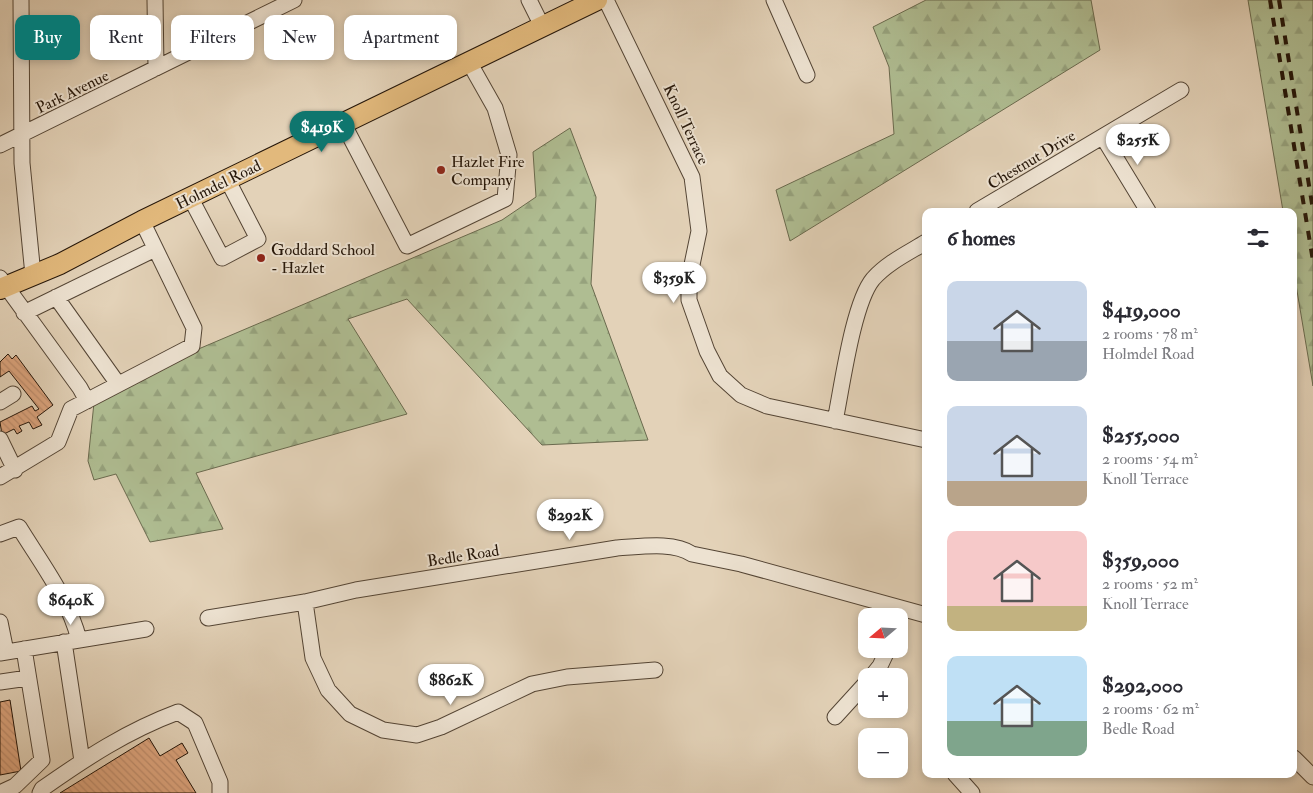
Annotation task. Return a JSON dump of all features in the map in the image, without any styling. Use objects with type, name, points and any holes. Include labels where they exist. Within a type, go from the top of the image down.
[{"type":"main road","name":"Holmdel Road","points":[[2,284],[33,275],[60,264],[190,197],[597,0]]},
{"type":"street","points":[[20,0],[22,163],[33,275]]},
{"type":"street","points":[[155,0],[156,68]]},
{"type":"street","name":"Park Avenue","points":[[0,144],[23,135],[294,0]]},
{"type":"street","points":[[529,0],[542,26]]},
{"type":"street","name":"Knoll Terrace","points":[[606,0],[692,177],[699,231],[689,279],[689,300],[694,321],[714,365],[730,387],[752,401],[922,439]]},
{"type":"street","points":[[774,0],[807,75]]},
{"type":"street","points":[[343,124],[407,246],[505,200],[509,155],[495,108],[469,62]]},
{"type":"street","name":"Chestnut Drive","points":[[982,208],[1180,90]]},
{"type":"street","points":[[1102,137],[1146,208]]},
{"type":"street","points":[[190,197],[222,258],[258,239],[227,179]]},
{"type":"street","points":[[0,477],[15,470],[58,442],[71,409],[192,346],[194,328],[142,221]]},
{"type":"street","points":[[835,420],[858,308],[868,286],[889,264],[922,244]]},
{"type":"street","points":[[24,312],[155,249]]},
{"type":"street","points":[[2,284],[80,388],[87,401]]},
{"type":"street","points":[[56,297],[118,384]]},
{"type":"street","points":[[0,439],[15,470]]},
{"type":"street","points":[[0,534],[19,527],[57,588],[75,622],[79,640]]},
{"type":"street","name":"Bedle Road","points":[[208,618],[305,602],[365,588],[617,548],[648,546],[686,550],[692,554],[741,564],[886,608]]},
{"type":"street","points":[[305,602],[313,658],[328,690],[350,714],[383,730],[417,736],[441,727],[532,684],[567,677],[655,670]]},
{"type":"street","name":"Bedle Road","points":[[908,613],[922,615]]},
{"type":"street","points":[[0,622],[3,652],[146,629]]},
{"type":"street","points":[[64,642],[82,762]]},
{"type":"street","points":[[0,793],[15,786],[42,760],[24,649]]},
{"type":"street","points":[[0,682],[28,678]]},
{"type":"street","points":[[835,717],[858,692]]},
{"type":"street","points":[[40,793],[42,789],[82,762],[141,726],[178,712],[195,723],[220,782],[220,793]]},
{"type":"street","points":[[1297,761],[1313,777]]},
{"type":"green space","points":[[926,0],[1091,0],[1100,50],[790,241],[776,190],[894,134],[889,67],[873,27]]},
{"type":"green space","points":[[1248,0],[1313,0],[1313,386],[1297,291],[1297,208],[1283,208]]},
{"type":"green space","points":[[570,128],[596,197],[591,284],[648,440],[542,445],[407,299],[348,319],[407,414],[196,473],[223,529],[150,542],[116,474],[94,480],[88,461],[95,393],[502,220],[536,197],[533,152]]},
{"type":"building","points":[[8,354],[12,359],[16,355],[53,405],[37,417],[42,425],[33,429],[29,422],[19,426],[22,431],[17,434],[14,429],[2,435],[0,422],[32,406],[35,411],[39,409],[9,371],[0,377],[0,362]]},
{"type":"building","points":[[10,700],[21,771],[0,775],[0,702]]},
{"type":"building","points":[[149,738],[160,756],[182,743],[188,753],[176,760],[196,793],[60,793]]},
{"type":"railway","points":[[1270,0],[1313,261]]},
{"type":"railway","points":[[1279,0],[1313,210]]},
{"type":"place","name":"Hazlet Fire Company","points":[[441,170]]},
{"type":"place","name":"Goddard School - Hazlet","points":[[261,258]]}]
